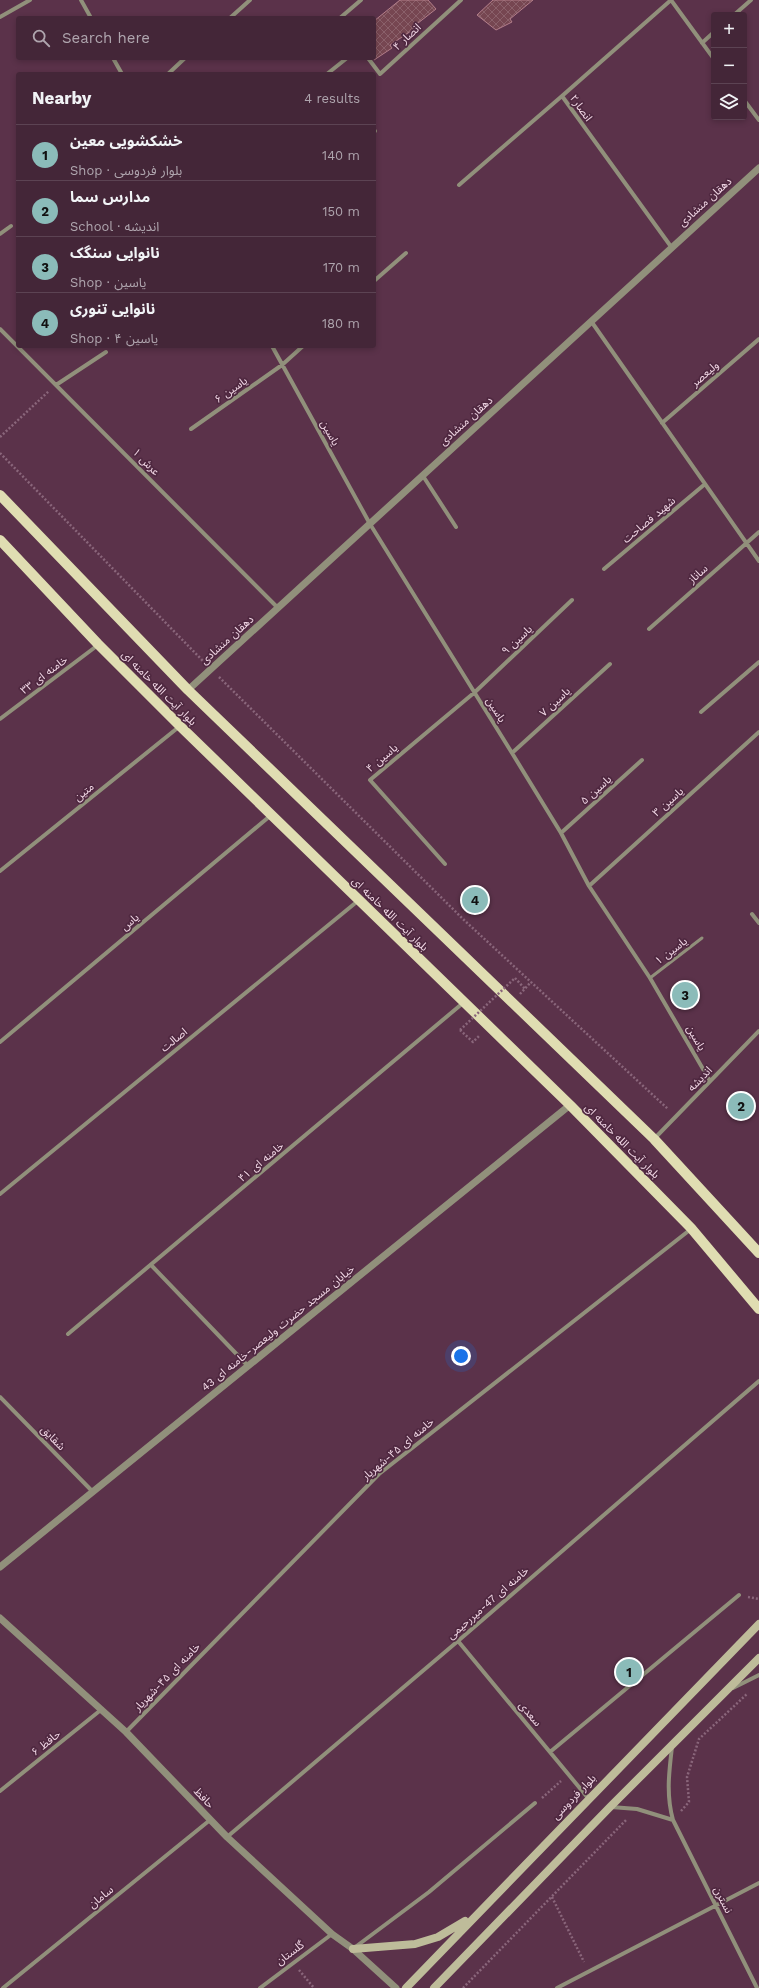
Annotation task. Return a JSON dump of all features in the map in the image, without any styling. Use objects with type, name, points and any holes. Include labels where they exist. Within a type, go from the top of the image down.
[{"type":"main road","name":"بلوار آیت الله خامنه ای","points":[[0,495],[188,690],[654,1139],[759,1253]]},
{"type":"main road","name":"بلوار آیت الله خامنه ای","points":[[0,540],[98,644],[180,726],[464,1001],[691,1228],[759,1309]]},
{"type":"main road","name":"بلوار فردوسی","points":[[406,1988],[588,1798],[759,1624]]},
{"type":"main road","points":[[434,1988],[672,1744],[759,1658]]},
{"type":"main road","points":[[353,1949],[415,1944],[438,1937],[475,1916]]},
{"type":"street","points":[[0,17],[30,0]]},
{"type":"street","points":[[81,0],[90,16]]},
{"type":"street","points":[[232,16],[250,0]]},
{"type":"street","points":[[342,16],[360,0]]},
{"type":"street","name":"انصار ۴","points":[[370,60],[380,74],[461,0]]},
{"type":"street","points":[[671,0],[711,55]]},
{"type":"street","name":"انصار۲","points":[[671,0],[562,96],[672,248]]},
{"type":"street","points":[[737,12],[751,0]]},
{"type":"street","points":[[702,42],[711,34]]},
{"type":"street","points":[[114,60],[121,72]]},
{"type":"street","points":[[170,72],[184,60]]},
{"type":"street","points":[[330,72],[345,60]]},
{"type":"street","points":[[459,185],[562,96]]},
{"type":"street","points":[[747,104],[759,120]]},
{"type":"street","name":"دهقان منشادی","points":[[188,690],[759,168]]},
{"type":"street","points":[[0,234],[11,226]]},
{"type":"street","points":[[376,279],[406,253]]},
{"type":"street","points":[[591,321],[759,561]]},
{"type":"street","name":"عرش ۱","points":[[0,329],[16,345]]},
{"type":"street","name":"ولیعصر","points":[[662,423],[759,339]]},
{"type":"street","name":"عرش ۱","points":[[19,348],[278,608]]},
{"type":"street","name":"یاسین","points":[[273,348],[370,524],[561,833],[589,886],[650,978],[710,1081]]},
{"type":"street","name":"یاسین ۶","points":[[191,429],[282,365],[301,348]]},
{"type":"street","points":[[56,385],[106,352]]},
{"type":"street","points":[[423,476],[456,527]]},
{"type":"street","name":"شهید فصاحت","points":[[604,569],[705,484]]},
{"type":"street","name":"ساناز","points":[[649,629],[759,532]]},
{"type":"street","name":"یاسین ۹","points":[[475,692],[572,600]]},
{"type":"street","name":"خامنه ای ۳۳","points":[[0,719],[98,644]]},
{"type":"street","points":[[701,712],[759,662]]},
{"type":"street","name":"یاسین ۷","points":[[512,753],[610,664]]},
{"type":"street","name":"یاسین ۴","points":[[445,864],[370,780],[475,692]]},
{"type":"street","name":"متین","points":[[0,871],[180,726]]},
{"type":"street","name":"یاسین ۳","points":[[589,886],[759,732]]},
{"type":"street","name":"یاسین ۵","points":[[561,833],[642,760]]},
{"type":"street","name":"یاس","points":[[0,1042],[271,815]]},
{"type":"street","name":"اصالت","points":[[0,1194],[359,900]]},
{"type":"street","points":[[752,914],[759,923]]},
{"type":"street","name":"خامنه ای ۴۱","points":[[68,1334],[152,1266],[464,1001]]},
{"type":"street","name":"اندیشه","points":[[654,1139],[759,1031]]},
{"type":"street","name":"خیابان مسجد حضرت ولیعصر-خامنه ای 43","points":[[0,1568],[570,1106]]},
{"type":"street","name":"خامنه ای ۴۵-شهریار","points":[[126,1732],[379,1474],[691,1228]]},
{"type":"street","points":[[152,1266],[248,1366]]},
{"type":"street","name":"خامنه ای 47-میررحیمی","points":[[227,1837],[458,1641],[759,1381]]},
{"type":"street","name":"شقایق","points":[[0,1397],[93,1492]]},
{"type":"street","points":[[550,1752],[739,1595]]},
{"type":"street","name":"حافظ","points":[[0,1618],[126,1732],[227,1837],[332,1934],[353,1949],[396,1988]]},
{"type":"street","name":"سعدی","points":[[458,1641],[588,1798]]},
{"type":"street","points":[[725,1691],[759,1675]]},
{"type":"street","name":"حافظ ۶","points":[[0,1791],[102,1709]]},
{"type":"street","name":"نسترن","points":[[672,1744],[668,1786],[669,1807],[673,1820],[757,1988]]},
{"type":"street","points":[[353,1949],[430,1892],[535,1804]]},
{"type":"street","points":[[610,1807],[636,1809],[673,1820]]},
{"type":"street","name":"سامان","points":[[3,1988],[210,1820]]},
{"type":"street","points":[[557,1988],[759,1883]]},
{"type":"street","name":"گلستان","points":[[260,1988],[332,1934]]},
{"type":"lane","name":"یاسین ۱","points":[[650,978],[702,938]]},
{"type":"path","points":[[0,437],[56,385]]},
{"type":"path","points":[[0,453],[211,669],[464,920],[676,1116]]},
{"type":"path","points":[[473,1042],[460,1030],[515,978],[525,989]]},
{"type":"path","points":[[673,1820],[689,1802],[686,1777],[699,1739],[748,1693]]},
{"type":"path","points":[[535,1804],[569,1775]]},
{"type":"path","points":[[463,1988],[636,1809]]},
{"type":"path","points":[[552,1896],[588,1972]]},
{"type":"path","points":[[293,1962],[314,1988]]},
{"type":"building","points":[[400,0],[428,0],[436,9],[413,27],[414,29],[390,45],[392,48],[376,59],[376,19]]},
{"type":"building","points":[[493,0],[533,0],[510,19],[512,22],[496,30],[477,15]]},
{"type":"place","name":"نانوایی تنوری","points":[[475,900]]},
{"type":"place","name":"نانوایی سنگک","points":[[685,995]]},
{"type":"place","name":"مدارس سما","points":[[741,1106]]},
{"type":"place","name":"خشکشویی معین","points":[[629,1672]]}]
